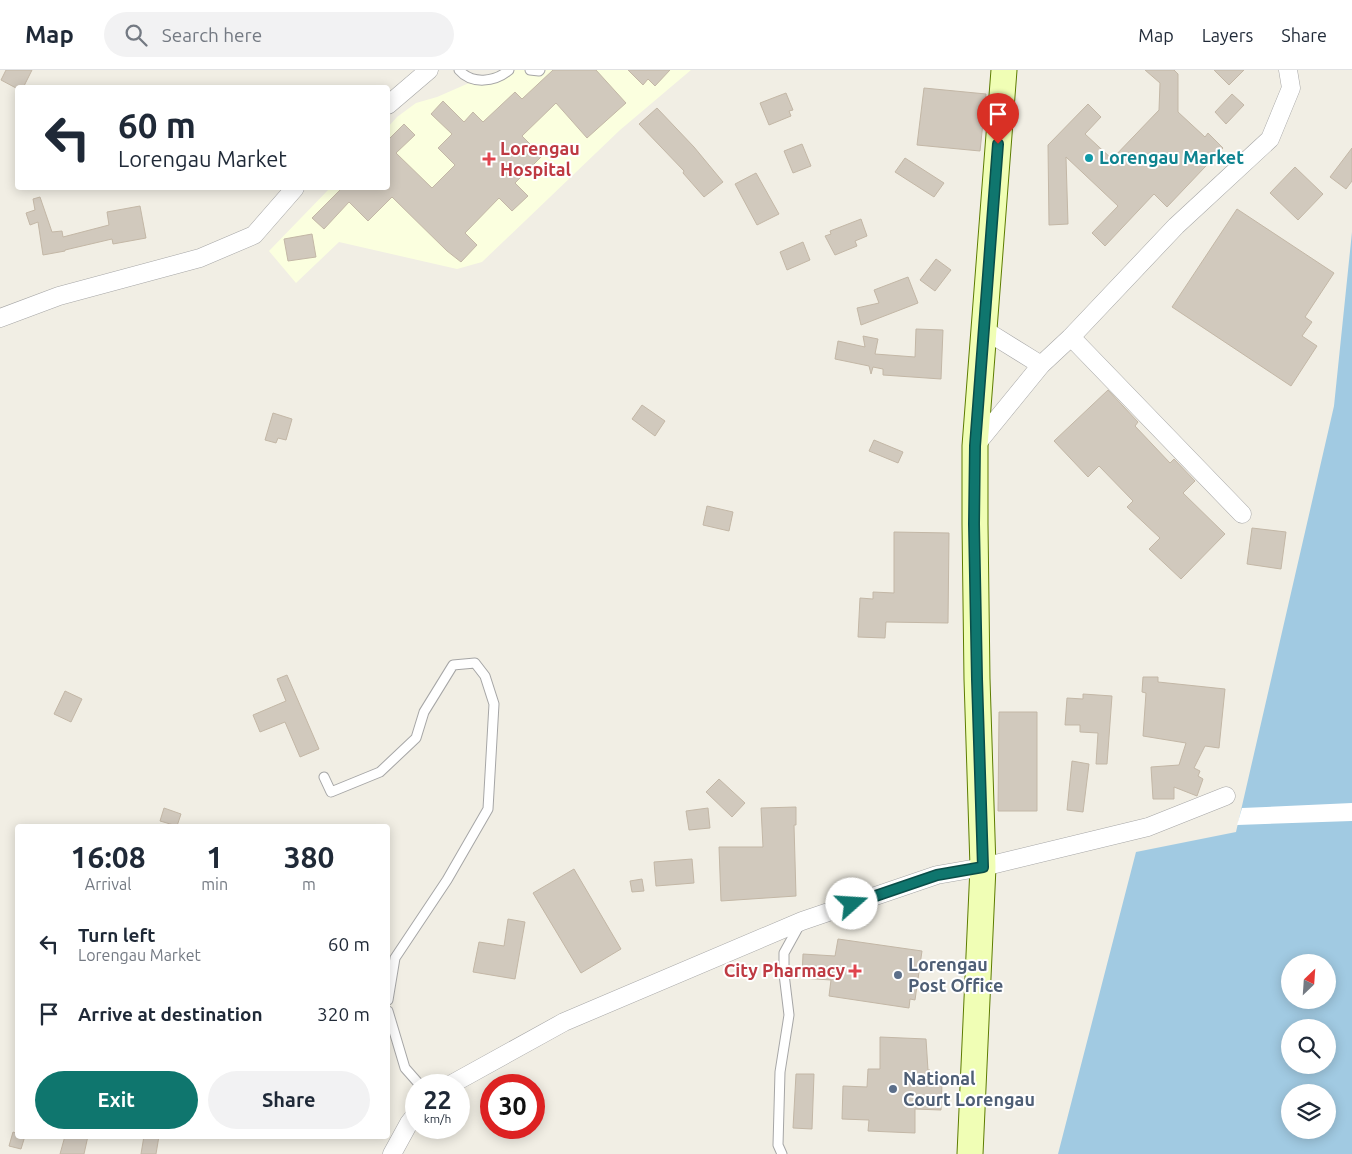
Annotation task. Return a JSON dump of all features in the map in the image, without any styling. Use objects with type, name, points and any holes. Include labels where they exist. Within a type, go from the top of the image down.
[{"type":"main road","points":[[967,1153],[983,867],[974,524],[975,446],[1004,70]]},
{"type":"street","points":[[390,103],[429,70]]},
{"type":"street","points":[[975,446],[1041,365],[1071,337],[1176,226],[1270,139],[1291,88],[1288,70]]},
{"type":"street","points":[[0,318],[59,296],[200,258],[254,235],[293,190]]},
{"type":"street","points":[[983,329],[1041,365]]},
{"type":"street","points":[[1071,337],[1242,514]]},
{"type":"street","points":[[470,1074],[564,1022],[802,921],[937,875],[983,867],[1148,827],[1226,796]]},
{"type":"street","points":[[392,1154],[405,1130]]},
{"type":"lane","points":[[459,70],[466,77],[484,80],[502,76],[509,70]]},
{"type":"lane","points":[[530,70],[540,70]]},
{"type":"lane","points":[[324,777],[332,792],[380,772],[416,738],[424,712],[452,665],[475,662],[485,676],[494,704],[488,809],[447,880],[395,958],[390,988]]},
{"type":"lane","points":[[782,1154],[778,1145],[780,1072],[789,1015],[784,974],[784,953],[802,921]]},
{"type":"lane","points":[[390,1018],[405,1068],[410,1074]]},
{"type":"shaded area","name":"Lorengau Hospital","points":[[502,70],[691,70],[620,130],[482,262],[457,269],[339,242],[296,283],[269,251],[328,190],[390,190],[390,125],[416,103],[437,97]]},
{"type":"water","points":[[1352,232],[1352,1154],[1058,1154],[1136,852],[1236,832],[1334,406]]},
{"type":"pier","points":[[1352,803],[1352,821],[1237,825],[1242,808]]},
{"type":"building","points":[[6,70],[32,70],[24,85],[15,85],[15,87],[1,80]]},
{"type":"building","points":[[553,70],[596,70],[626,103],[587,138],[556,103],[522,136],[542,156],[515,183],[528,196],[512,211],[499,198],[465,233],[477,245],[461,262],[447,251],[392,197],[368,221],[349,202],[324,229],[312,218],[340,190],[390,190],[390,138],[404,124],[415,135],[396,153],[432,188],[455,165],[438,148],[452,134],[431,114],[443,101],[464,122],[473,112],[483,122],[515,92],[522,99]]},
{"type":"building","points":[[628,70],[670,70],[655,86],[648,79],[643,85]]},
{"type":"building","name":"Lorengau Market","points":[[1145,70],[1174,70],[1178,74],[1178,112],[1205,137],[1208,133],[1223,148],[1167,207],[1154,194],[1105,246],[1092,233],[1118,206],[1066,157],[1068,224],[1049,225],[1048,145],[1088,104],[1101,117],[1085,134],[1112,159],[1159,110],[1160,83]]},
{"type":"building","points":[[1214,70],[1244,70],[1229,85]]},
{"type":"building","points":[[924,88],[986,94],[980,151],[917,145]]},
{"type":"building","points":[[786,93],[793,110],[789,111],[791,116],[769,125],[760,103]]},
{"type":"building","points":[[1232,94],[1244,105],[1226,124],[1215,112]]},
{"type":"building","points":[[657,108],[694,147],[723,182],[704,197],[683,173],[684,171],[639,124]]},
{"type":"building","points":[[802,144],[811,166],[793,173],[784,151]]},
{"type":"building","points":[[1352,148],[1352,181],[1346,189],[1330,177]]},
{"type":"building","points":[[905,158],[944,183],[934,197],[895,172]]},
{"type":"building","points":[[1295,167],[1323,194],[1298,220],[1270,193]]},
{"type":"building","points":[[756,173],[779,214],[757,225],[735,184]]},
{"type":"building","points":[[40,197],[52,232],[62,231],[63,237],[109,225],[107,212],[140,206],[146,238],[113,244],[112,239],[43,255],[38,222],[30,225],[26,213],[35,210],[33,199]]},
{"type":"building","points":[[1237,209],[1334,273],[1305,317],[1312,322],[1302,336],[1317,346],[1291,386],[1172,307]]},
{"type":"building","points":[[861,219],[867,236],[855,241],[857,246],[835,255],[825,236],[831,234],[830,231]]},
{"type":"building","points":[[312,234],[316,257],[288,261],[284,239]]},
{"type":"building","points":[[803,242],[810,260],[787,270],[780,252]]},
{"type":"building","points":[[936,259],[951,270],[935,291],[920,280]]},
{"type":"building","points":[[908,277],[918,303],[861,325],[857,308],[879,303],[874,290]]},
{"type":"building","points":[[916,329],[943,330],[941,379],[883,375],[883,369],[873,367],[871,374],[869,366],[835,359],[838,341],[865,347],[863,336],[878,339],[875,354],[915,357]]},
{"type":"building","points":[[1108,390],[1138,422],[1135,426],[1170,463],[1174,459],[1195,481],[1183,493],[1225,534],[1181,579],[1149,549],[1160,538],[1127,507],[1133,501],[1099,466],[1088,477],[1054,441]]},
{"type":"building","points":[[642,405],[665,421],[655,436],[632,419]]},
{"type":"building","points":[[273,413],[292,419],[286,440],[278,438],[276,443],[265,440]]},
{"type":"building","points":[[874,440],[903,452],[898,463],[869,451]]},
{"type":"building","points":[[707,506],[733,512],[729,531],[703,525]]},
{"type":"building","points":[[1252,528],[1286,532],[1281,569],[1247,564]]},
{"type":"building","points":[[894,532],[949,533],[948,623],[886,622],[885,638],[858,637],[860,598],[873,599],[873,592],[894,593]]},
{"type":"building","points":[[287,675],[319,749],[300,757],[285,722],[260,732],[253,715],[286,701],[277,679]]},
{"type":"building","points":[[1143,677],[1158,677],[1158,682],[1225,689],[1219,748],[1205,746],[1194,768],[1200,771],[1198,776],[1203,779],[1197,796],[1174,787],[1174,799],[1153,799],[1151,767],[1179,765],[1186,743],[1143,736],[1146,693],[1142,692]]},
{"type":"building","points":[[65,691],[82,699],[71,722],[54,714]]},
{"type":"building","points":[[1083,694],[1112,696],[1107,764],[1096,764],[1098,733],[1080,732],[1080,725],[1065,725],[1067,698],[1083,699]]},
{"type":"building","points":[[999,712],[1037,712],[1037,811],[998,811]]},
{"type":"building","points":[[1072,761],[1089,764],[1083,812],[1067,810]]},
{"type":"building","points":[[719,779],[745,803],[732,817],[706,792]]},
{"type":"building","points":[[796,807],[796,825],[794,825],[796,896],[721,901],[719,847],[763,847],[761,808]]},
{"type":"building","points":[[164,808],[181,814],[178,824],[160,821]]},
{"type":"building","points":[[708,808],[710,828],[689,830],[686,811]]},
{"type":"building","points":[[692,859],[694,883],[656,886],[654,862]]},
{"type":"building","points":[[574,869],[621,949],[581,973],[533,893]]},
{"type":"building","points":[[642,879],[644,891],[632,892],[630,881]]},
{"type":"building","points":[[508,919],[525,922],[515,979],[473,972],[479,942],[504,946]]},
{"type":"building","points":[[838,939],[922,951],[915,1000],[910,999],[909,1008],[829,996],[831,980],[802,978],[803,954],[835,956]]},
{"type":"building","points":[[880,1037],[926,1039],[931,1085],[942,1084],[941,1110],[915,1109],[915,1133],[868,1131],[869,1120],[842,1119],[843,1086],[867,1087],[868,1069],[880,1069]]},
{"type":"building","points":[[796,1074],[814,1074],[812,1129],[793,1128]]},
{"type":"building","points":[[13,1132],[15,1133],[15,1139],[24,1139],[21,1149],[9,1146]]},
{"type":"building","points":[[64,1139],[87,1139],[84,1154],[60,1154]]},
{"type":"building","points":[[144,1139],[158,1139],[156,1154],[141,1154]]},
{"type":"place","name":"Lorengau Market","points":[[1089,158]]},
{"type":"place","name":"Lorengau Hospital","points":[[489,159]]},
{"type":"place","name":"City Pharmacy","points":[[855,971]]},
{"type":"place","name":"Lorengau Post Office","points":[[898,975]]},
{"type":"place","name":"National Court Lorengau","points":[[893,1089]]},
{"type":"route","points":[[852,904],[937,875],[983,867],[974,524],[975,446],[998,144]]}]
